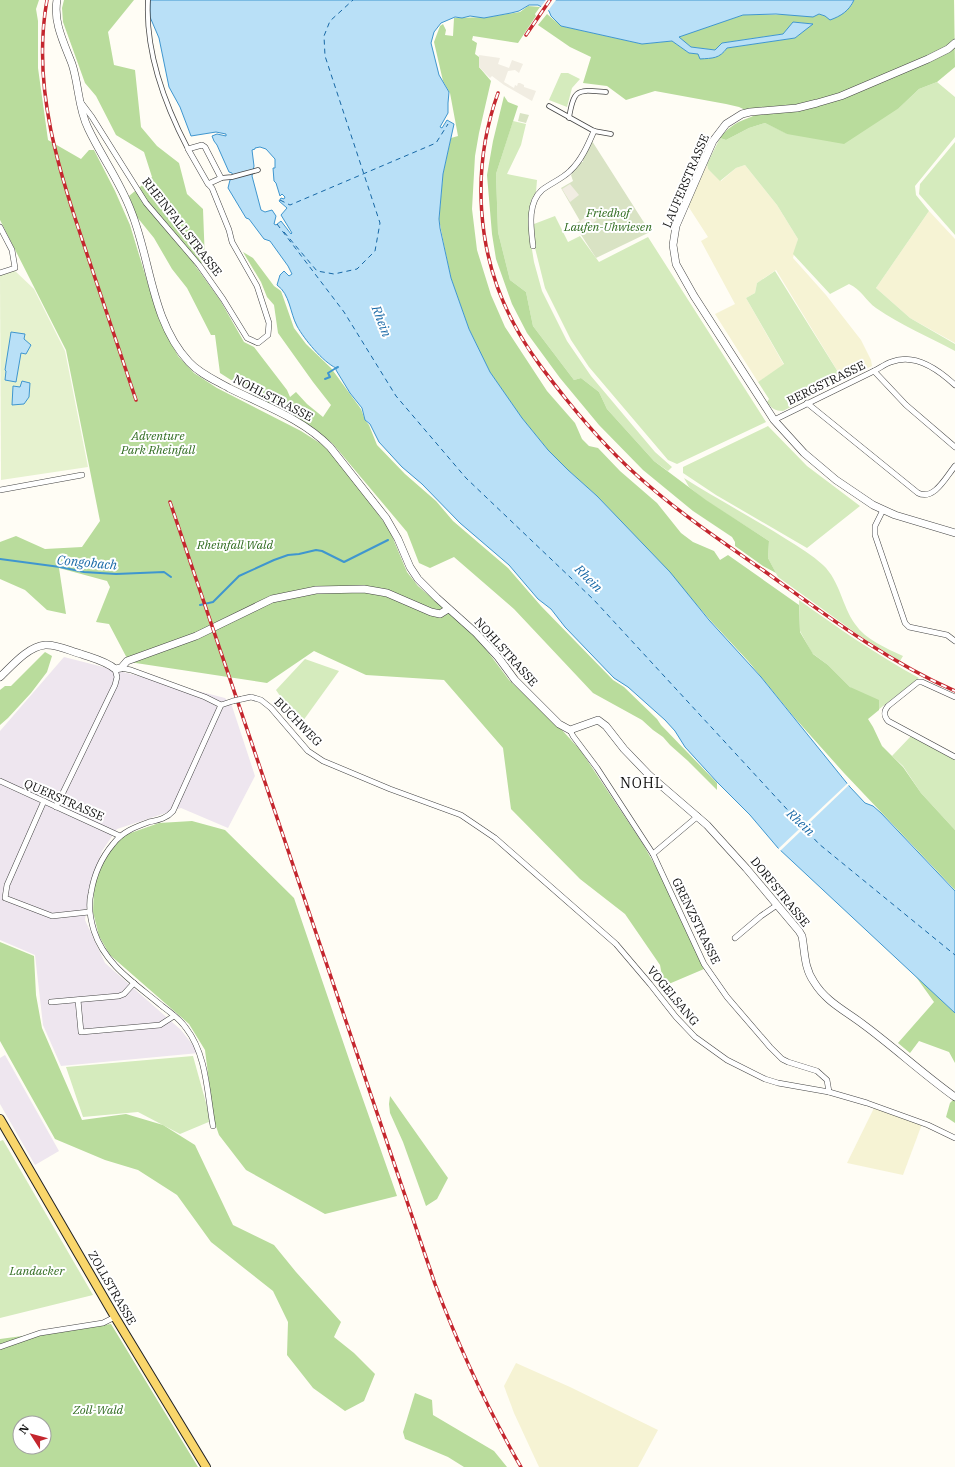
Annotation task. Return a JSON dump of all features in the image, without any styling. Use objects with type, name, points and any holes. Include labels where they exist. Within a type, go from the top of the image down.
[{"type":"main road","name":"ZOLLSTRASSE","points":[[0,1119],[115,1317],[206,1467]]},
{"type":"street","points":[[57,0],[56,16],[78,85],[79,100]]},
{"type":"street","points":[[148,0],[148,23],[158,81],[167,108],[208,184],[221,178],[232,177],[258,170]]},
{"type":"street","name":"LAUFERSTRASSE","points":[[955,43],[948,49],[928,59],[841,96],[817,104],[797,108],[763,110],[742,114],[726,124],[718,133],[708,151],[676,226],[673,245],[675,259],[694,296],[774,420],[799,448],[818,465],[873,505],[903,518],[955,533]]},
{"type":"street","points":[[569,118],[574,97],[578,92],[582,90],[606,92]]},
{"type":"street","name":"RHEINFALLSTRASSE","points":[[79,100],[89,112],[146,203],[199,265],[223,299],[247,338],[258,343],[268,335],[269,323],[257,286],[232,242],[229,230],[212,188],[208,184]]},
{"type":"street","name":"NOHLSTRASSE","points":[[79,100],[88,128],[118,181],[132,211],[142,241],[161,312],[180,351],[202,374],[300,423],[325,441],[386,518],[398,538],[410,567],[418,579],[476,632],[498,657],[515,680],[543,709],[559,724],[570,730]]},
{"type":"street","points":[[548,106],[594,131],[611,134]]},
{"type":"street","points":[[533,246],[533,206],[536,197],[542,190],[571,170],[585,150],[594,131]]},
{"type":"street","points":[[188,149],[202,145],[204,146],[221,178]]},
{"type":"street","points":[[0,227],[12,250],[15,268],[0,273]]},
{"type":"street","points":[[874,371],[892,361],[902,359],[915,360],[935,368],[944,374],[955,385]]},
{"type":"street","name":"BERGSTRASSE","points":[[774,420],[874,371],[906,405],[955,447]]},
{"type":"street","points":[[807,404],[918,494],[923,496],[934,492],[955,466]]},
{"type":"street","points":[[0,490],[82,475]]},
{"type":"street","points":[[883,510],[875,526],[875,535],[905,623],[909,627],[947,635],[955,640]]},
{"type":"street","points":[[56,807],[115,685],[118,669],[127,661],[196,636],[272,599],[316,590],[364,589],[387,592],[431,612],[440,614],[448,608]]},
{"type":"street","points":[[0,677],[27,653],[35,648],[44,645],[54,646],[94,659],[118,669],[131,670],[221,704],[173,812],[165,818],[132,828],[120,836],[102,859],[92,888],[89,912],[96,936],[106,955],[117,968],[186,1028],[200,1053],[213,1126]]},
{"type":"street","points":[[955,697],[922,682],[918,682],[888,706],[884,715],[888,721],[955,757]]},
{"type":"street","name":"BUCHWEG","points":[[221,704],[251,698],[261,700],[271,708],[308,751],[322,761],[390,789],[461,815],[495,838],[528,867]]},
{"type":"street","name":"DORFSTRASSE","points":[[570,730],[591,722],[598,720],[601,721],[624,749],[645,770],[698,816],[746,868],[800,931],[807,968],[814,983],[825,998],[864,1025],[923,1074],[955,1097]]},
{"type":"street","name":"GRENZSTRASSE","points":[[570,730],[597,768],[653,854],[704,964],[727,997],[776,1054],[788,1062],[816,1071],[827,1080],[829,1092]]},
{"type":"street","name":"QUERSTRASSE","points":[[0,781],[120,836]]},
{"type":"street","points":[[44,801],[7,885],[5,898],[52,916],[89,912]]},
{"type":"street","points":[[653,854],[698,816]]},
{"type":"street","name":"VOGELSANG","points":[[528,867],[616,944],[676,1017],[695,1037],[727,1060],[765,1079],[778,1083],[829,1092],[867,1103],[928,1125],[955,1138]]},
{"type":"street","points":[[735,938],[761,916],[777,905]]},
{"type":"street","points":[[51,1002],[119,996],[124,994],[134,983]]},
{"type":"street","points":[[78,1000],[81,1032],[160,1025],[174,1016]]},
{"type":"street","points":[[0,1347],[40,1333],[103,1323],[115,1317]]},
{"type":"shaded area","points":[[479,55],[500,58],[498,64],[509,68],[512,60],[523,64],[519,73],[515,70],[508,71],[504,82],[514,88],[515,85],[517,86],[518,83],[520,83],[524,85],[524,87],[536,91],[532,101],[504,85],[492,76],[490,78],[479,67]]},
{"type":"shaded area","points":[[707,164],[708,169],[721,181],[736,168],[745,165],[777,205],[798,239],[793,258],[826,295],[861,340],[871,360],[872,366],[843,380],[776,270],[757,283],[755,293],[746,298],[784,365],[758,382],[715,314],[735,304],[701,241],[708,237],[688,206]]},
{"type":"shaded area","points":[[570,184],[579,195],[570,202],[562,189]]},
{"type":"shaded area","points":[[588,211],[589,215],[592,212],[597,220],[584,230],[580,221],[587,216],[585,213]]},
{"type":"shaded area","points":[[929,211],[955,239],[955,343],[910,318],[876,288]]},
{"type":"shaded area","points":[[64,657],[225,698],[232,706],[255,776],[228,828],[181,808],[117,829],[102,851],[89,889],[85,920],[105,963],[181,1030],[199,1053],[61,1066],[43,1025],[35,955],[0,940],[0,731]]},
{"type":"shaded area","points":[[5,1055],[59,1151],[35,1165],[0,1104],[0,1058]]},
{"type":"shaded area","points":[[874,1108],[922,1124],[903,1175],[847,1163]]},
{"type":"shaded area","points":[[516,1363],[570,1387],[658,1430],[638,1467],[539,1467],[514,1413],[504,1386]]},
{"type":"green space","name":"Rheinfall Wald","points":[[0,0],[39,0],[36,9],[38,21],[38,68],[48,140],[81,159],[89,150],[94,150],[130,225],[157,314],[178,356],[194,373],[217,388],[301,431],[326,447],[389,529],[407,572],[418,586],[476,636],[509,680],[562,730],[581,751],[643,844],[662,878],[704,969],[664,986],[660,965],[625,914],[580,879],[511,809],[503,748],[444,680],[366,675],[314,651],[267,683],[129,662],[109,624],[96,622],[110,587],[107,581],[59,568],[66,614],[47,610],[25,590],[0,579],[0,542],[16,536],[45,549],[82,547],[100,521],[66,350],[0,220]]},
{"type":"green space","points":[[64,0],[134,0],[108,32],[114,65],[135,70],[141,127],[157,146],[179,163],[187,194],[203,209],[205,262],[194,264],[220,300],[244,342],[254,347],[287,390],[290,397],[296,392],[307,404],[323,417],[331,405],[278,333],[274,305],[267,297],[261,282],[243,252],[253,258],[274,286],[281,291],[294,328],[306,344],[331,368],[361,409],[377,445],[405,474],[436,501],[453,521],[508,568],[541,606],[613,680],[624,687],[657,719],[717,783],[717,790],[663,737],[642,720],[593,693],[514,609],[454,557],[430,568],[419,563],[407,532],[333,444],[320,433],[302,421],[264,401],[220,373],[215,335],[211,335],[187,288],[172,269],[154,238],[137,217],[129,196],[152,177],[144,152],[116,135],[96,96],[85,83],[63,22],[62,8]]},
{"type":"green space","points":[[854,0],[954,0],[955,67],[937,82],[919,89],[899,108],[844,144],[787,134],[765,123],[749,128],[726,140],[720,138],[728,129],[745,119],[756,115],[739,107],[655,91],[626,100],[607,86],[583,83],[591,57],[570,47],[538,25],[547,14],[561,26],[642,44],[672,41],[689,53],[699,54],[700,58],[708,58],[719,56],[727,48],[795,38],[812,24],[794,22],[783,34],[722,43],[715,50],[691,47],[678,37],[743,15],[819,14],[825,16],[851,6]]},
{"type":"green space","points":[[528,6],[540,7],[535,14],[536,16],[518,43],[473,36],[472,40],[477,43],[475,54],[479,57],[479,67],[491,81],[475,156],[472,209],[477,250],[491,295],[505,327],[547,391],[575,423],[582,439],[589,446],[598,448],[620,471],[657,503],[681,533],[693,542],[714,551],[720,560],[728,555],[799,605],[800,632],[813,654],[828,665],[850,687],[879,700],[879,710],[868,719],[882,746],[903,767],[921,793],[955,830],[955,890],[844,773],[794,717],[748,661],[657,559],[597,496],[548,450],[522,418],[490,372],[469,329],[451,278],[439,219],[443,174],[451,138],[458,136],[450,93],[443,81],[434,42],[440,26],[443,24],[446,30],[445,35],[453,36],[454,18],[489,17],[520,12]]},
{"type":"green space","points":[[561,73],[568,73],[580,79],[572,88],[567,107],[549,100]]},
{"type":"green space","points":[[937,82],[955,97],[955,137],[915,186],[916,195],[929,211],[876,288],[910,318],[955,344],[955,351],[876,308],[857,289],[849,284],[830,294],[793,254],[798,239],[777,205],[745,165],[736,168],[720,181],[708,169],[707,164],[720,138],[726,140],[749,128],[765,123],[788,134],[899,108],[919,89]]},
{"type":"green space","points":[[504,96],[508,102],[518,106],[496,174],[498,232],[510,280],[526,292],[533,326],[574,380],[581,378],[599,392],[607,409],[654,461],[706,500],[769,541],[768,558],[776,573],[763,566],[735,546],[735,542],[732,537],[693,511],[643,470],[599,425],[560,378],[527,333],[512,304],[496,259],[492,234],[487,175],[493,141]]},
{"type":"green space","points":[[520,113],[529,115],[526,123],[518,121]]},
{"type":"green space","points":[[513,121],[526,124],[521,145],[507,174],[537,180],[536,192],[531,200],[529,231],[534,262],[542,291],[567,341],[591,376],[655,452],[672,467],[668,471],[654,461],[607,409],[599,392],[581,378],[574,380],[533,326],[526,292],[510,280],[498,232],[496,174]]},
{"type":"green space","name":"Friedhof Laufen-Uhwiesen","points":[[592,141],[650,232],[596,258],[574,224],[580,221],[561,188],[573,181],[571,175],[580,162],[583,162],[583,158]]},
{"type":"green space","points":[[955,142],[955,235],[919,194],[920,184]]},
{"type":"green space","points":[[555,216],[568,242],[580,236],[599,262],[648,237],[766,422],[677,464],[668,460],[589,367],[571,340],[545,288],[535,248],[534,224]]},
{"type":"green space","points":[[14,270],[34,289],[65,351],[88,467],[1,480],[0,275]]},
{"type":"green space","points":[[775,271],[843,380],[783,411],[775,410],[770,406],[767,402],[769,399],[758,382],[784,364],[746,298],[755,293],[757,283]]},
{"type":"green space","points":[[768,426],[807,466],[860,506],[807,548],[716,495],[683,473],[683,467]]},
{"type":"green space","points":[[684,478],[773,531],[819,561],[829,571],[833,578],[855,624],[865,635],[877,643],[903,656],[900,661],[860,636],[778,577],[768,558],[769,541],[705,500],[689,487]]},
{"type":"green space","points":[[799,600],[858,641],[919,678],[878,710],[850,687],[828,665],[812,653],[800,631]]},
{"type":"green space","points":[[45,652],[52,656],[47,672],[31,693],[0,725],[0,690],[5,686],[11,686]]},
{"type":"green space","points":[[305,659],[339,671],[300,725],[276,690]]},
{"type":"green space","points":[[912,735],[955,759],[955,830],[921,793],[903,766],[892,756]]},
{"type":"green space","points":[[192,821],[225,830],[294,898],[397,1196],[325,1214],[246,1170],[219,1135],[211,1112],[205,1050],[189,1024],[110,955],[99,936],[93,912],[94,888],[102,861],[122,836],[159,823]]},
{"type":"green space","points":[[0,942],[34,956],[36,995],[42,1028],[82,1120],[126,1114],[163,1125],[195,1145],[233,1225],[274,1245],[341,1322],[334,1337],[354,1353],[375,1374],[364,1401],[345,1411],[313,1388],[287,1355],[288,1322],[273,1291],[211,1242],[177,1195],[138,1170],[105,1160],[55,1139],[0,1041]]},
{"type":"green space","points":[[914,974],[955,1013],[955,1063],[949,1052],[919,1041],[910,1053],[898,1043],[934,1002]]},
{"type":"green space","points":[[193,1056],[211,1121],[180,1134],[138,1112],[83,1117],[66,1067]]},
{"type":"green space","points":[[390,1096],[448,1178],[437,1199],[426,1206],[403,1142],[390,1113]]},
{"type":"green space","points":[[954,1099],[955,1123],[946,1117],[950,1103]]},
{"type":"green space","name":"Landacker","points":[[3,1140],[93,1295],[0,1318],[0,1141]]},
{"type":"green space","name":"Zoll-Wald","points":[[111,1324],[198,1467],[0,1467],[0,1339]]},
{"type":"green space","points":[[415,1393],[432,1400],[433,1415],[494,1451],[507,1467],[464,1467],[448,1457],[405,1439],[403,1432]]},
{"type":"water","name":"Rhein","points":[[150,0],[854,0],[844,13],[830,20],[819,14],[813,17],[776,14],[743,15],[679,37],[691,47],[715,50],[722,43],[783,34],[793,22],[813,24],[795,38],[727,48],[718,56],[700,59],[698,54],[689,53],[672,41],[642,44],[561,26],[551,16],[549,11],[538,5],[529,5],[519,11],[484,18],[470,16],[462,18],[455,17],[441,23],[434,32],[431,43],[439,75],[449,92],[448,113],[440,127],[442,128],[447,120],[454,124],[443,174],[439,219],[451,278],[469,329],[490,372],[522,418],[548,450],[597,496],[670,572],[709,620],[761,677],[850,787],[865,803],[873,806],[881,813],[955,891],[955,1013],[778,848],[750,815],[685,747],[675,731],[665,720],[628,687],[614,678],[565,627],[551,609],[538,599],[509,565],[460,523],[422,484],[402,467],[379,442],[370,424],[365,420],[362,408],[350,393],[336,368],[325,361],[314,350],[297,326],[285,293],[277,285],[280,275],[284,271],[289,276],[292,274],[288,266],[270,241],[264,239],[249,219],[246,218],[228,188],[230,180],[234,178],[232,173],[229,172],[212,136],[217,134],[226,136],[226,134],[216,132],[191,136],[180,107],[169,87],[159,38],[150,17]],"holes":[[[260,147],[266,149],[275,159],[275,168],[273,168],[274,181],[280,196],[282,194],[285,197],[284,199],[281,198],[279,201],[287,208],[281,215],[292,233],[291,234],[281,221],[276,225],[274,224],[276,216],[272,210],[265,212],[261,210],[252,176],[254,166],[252,150]]]},
{"type":"water","points":[[11,332],[25,334],[24,339],[31,345],[26,354],[21,353],[16,382],[5,380],[5,370]]},
{"type":"water","points":[[22,381],[30,383],[29,397],[24,404],[12,405],[13,386],[20,387]]},
{"type":"pier","points":[[546,0],[556,0],[547,12],[540,8]]},
{"type":"pier","points":[[849,782],[850,784],[779,852],[777,850]]},
{"type":"waterway","points":[[325,379],[330,377],[328,373],[338,367]]},
{"type":"waterway","name":"Congobach","points":[[200,605],[213,602],[239,576],[288,555],[316,550],[322,551],[344,562],[388,540]]},
{"type":"waterway","name":"Congobach","points":[[0,559],[60,567],[84,572],[116,574],[164,572],[171,577]]},
{"type":"ferry route","points":[[284,232],[317,271],[334,274],[357,269],[375,251],[380,223],[325,56],[324,36],[330,21],[353,0]]},
{"type":"ferry route","points":[[280,200],[290,205],[436,143],[448,124]]},
{"type":"ferry route","points":[[277,224],[344,312],[396,396],[466,478],[594,600],[819,844],[955,955]]},
{"type":"railway","points":[[47,0],[43,33],[43,66],[51,131],[78,226],[136,400]]},
{"type":"railway","points":[[526,35],[550,0]]},
{"type":"railway","points":[[498,93],[489,122],[481,181],[485,240],[501,297],[519,334],[552,381],[585,422],[615,455],[662,497],[858,637],[905,666],[955,691]]},
{"type":"railway","points":[[170,502],[435,1284],[474,1377],[521,1467]]},
{"type":"district","name":"NOHL","points":[[642,783]]},
{"type":"park label","name":"Adventure Park Rheinfall","points":[[158,443]]}]
